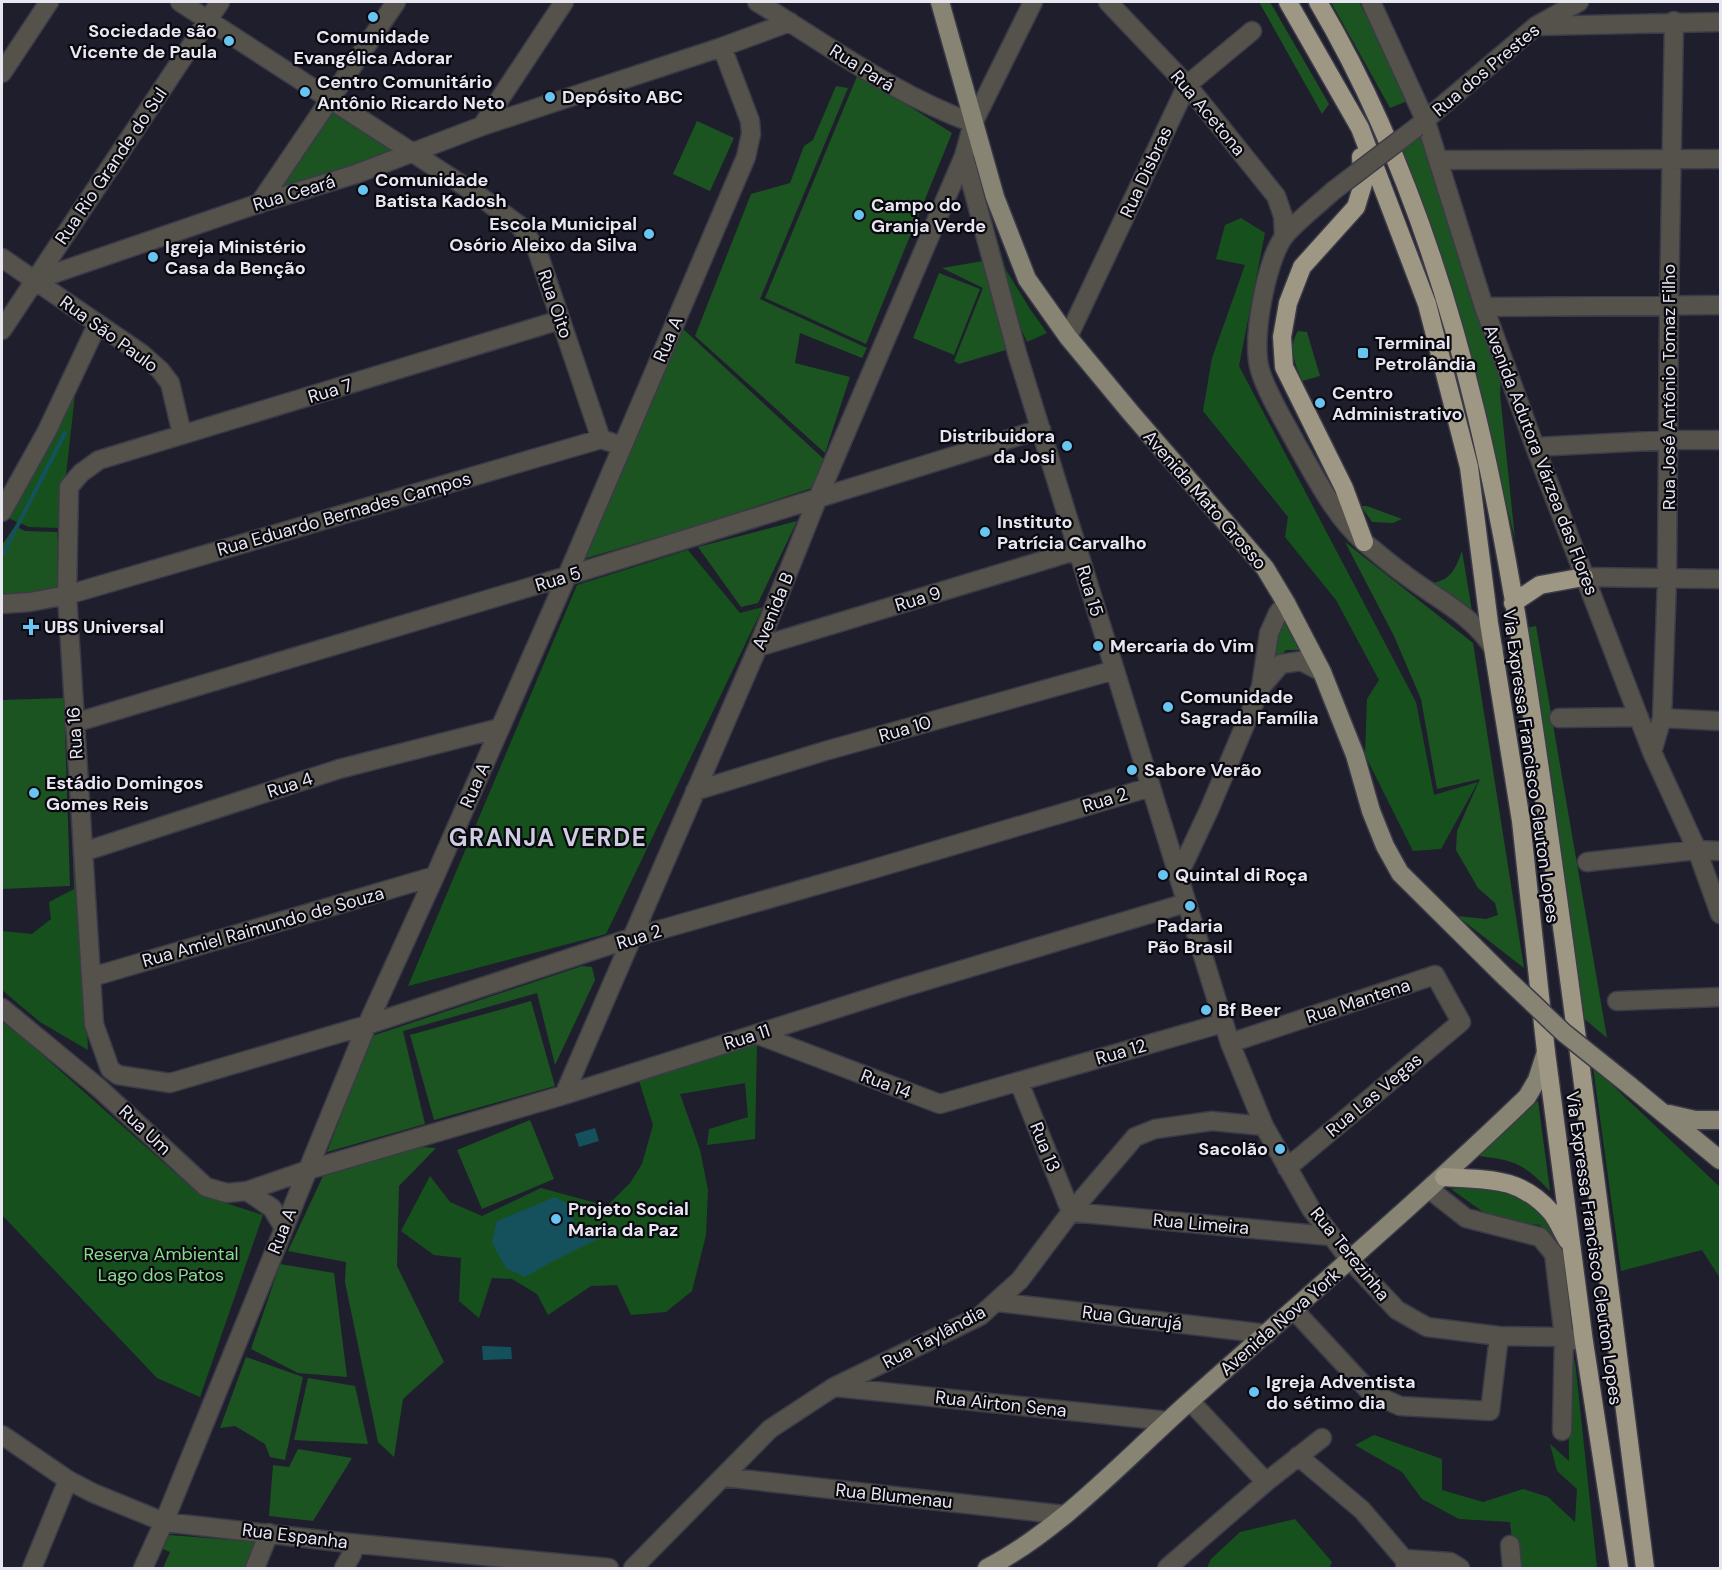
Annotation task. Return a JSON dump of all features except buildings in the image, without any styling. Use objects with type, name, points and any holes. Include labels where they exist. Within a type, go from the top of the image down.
[{"type":"highway","name":"Via Expressa Francisco Cleuton Lopes","points":[[1288,2],[1360,128],[1427,304],[1466,455],[1521,820],[1546,1052],[1584,1342],[1619,1569]]},
{"type":"highway","name":"Via Expressa Francisco Cleuton Lopes","points":[[1318,2],[1336,32],[1378,116],[1446,298],[1470,384],[1488,462],[1532,715],[1583,1076],[1644,1569]]},
{"type":"highway","points":[[1360,128],[1363,184],[1356,207],[1302,267],[1287,303],[1282,337],[1284,366],[1344,488],[1364,542]]},
{"type":"highway","points":[[1513,603],[1540,585],[1584,577]]},
{"type":"highway","points":[[1444,1177],[1497,1180],[1528,1191],[1553,1214],[1574,1252]]},
{"type":"main road","name":"Avenida Mato Grosso","points":[[940,2],[995,197],[1027,279],[1068,336],[1131,413],[1265,568],[1322,672],[1355,755],[1371,811],[1385,846],[1400,873],[1564,1033],[1720,1160]]},
{"type":"main road","name":"Avenida Nova York","points":[[987,1569],[1065,1515],[1190,1401],[1444,1177],[1527,1097],[1537,1080],[1546,1052]]},
{"type":"main road","points":[[1665,1113],[1695,1120],[1720,1120]]},
{"type":"street","points":[[2,73],[49,2]]},
{"type":"street","name":"Rua Oito","points":[[180,2],[478,195],[519,225],[537,250],[601,440]]},
{"type":"street","name":"Rua Rio Grande do Sul","points":[[2,330],[220,2]]},
{"type":"street","points":[[259,204],[396,2]]},
{"type":"street","points":[[482,126],[564,2]]},
{"type":"street","name":"Rua Pará","points":[[757,2],[901,92],[938,111],[974,123]]},
{"type":"street","name":"Avenida B","points":[[564,1095],[758,647],[817,500],[964,156],[974,123],[1033,2]]},
{"type":"street","name":"Rua Acetona","points":[[1108,2],[1187,86],[1276,196],[1283,216],[1284,237]]},
{"type":"street","name":"Avenida Adutora Várzea das Flores","points":[[1371,2],[1421,125],[1438,160],[1484,307],[1584,577],[1652,752],[1697,850],[1720,914]]},
{"type":"street","name":"Rua dos Prestes","points":[[1284,237],[1333,191],[1421,125],[1536,26],[1579,2]]},
{"type":"street","points":[[1536,26],[1674,21],[1720,22]]},
{"type":"street","name":"Rua José Antônio Tomaz Filho","points":[[1652,752],[1662,718],[1667,579],[1674,21]]},
{"type":"street","name":"Rua Ceará","points":[[35,280],[259,204],[356,174],[482,126],[722,47],[790,22]]},
{"type":"street","name":"Rua Disbras","points":[[1068,336],[1187,86],[1252,31]]},
{"type":"street","name":"Rua A","points":[[143,1569],[367,1025],[567,576],[749,145],[750,122],[747,109],[722,47]]},
{"type":"street","name":"Rua 15","points":[[964,156],[1017,353],[1223,1023]]},
{"type":"street","points":[[1438,160],[1720,159]]},
{"type":"street","points":[[1284,237],[1264,290],[1257,349],[1260,369],[1285,422],[1334,509],[1364,542],[1403,574],[1477,626],[1494,649]]},
{"type":"street","name":"Rua São Paulo","points":[[2,258],[142,354],[160,370],[170,383],[182,434]]},
{"type":"street","points":[[1484,307],[1720,305]]},
{"type":"street","name":"Rua 7","points":[[99,460],[560,320]]},
{"type":"street","points":[[2,512],[46,431],[97,324]]},
{"type":"street","name":"Rua 5","points":[[74,723],[817,500],[1041,429]]},
{"type":"street","points":[[601,440],[622,446]]},
{"type":"street","name":"Rua Eduardo Bernades Campos","points":[[2,604],[30,602],[67,595],[601,440]]},
{"type":"street","points":[[1535,447],[1669,440],[1720,440]]},
{"type":"street","name":"Rua 16","points":[[99,460],[81,473],[69,486],[67,595],[92,977],[93,1024],[110,1068]]},
{"type":"street","name":"Rua 9","points":[[758,647],[1078,550]]},
{"type":"street","points":[[1584,577],[1720,579]]},
{"type":"street","points":[[1178,876],[1262,687],[1269,633],[1278,613],[1286,603]]},
{"type":"street","points":[[1262,687],[1281,664],[1301,661],[1322,672]]},
{"type":"street","name":"Rua 10","points":[[695,791],[825,751],[1115,670]]},
{"type":"street","points":[[1559,718],[1639,717]]},
{"type":"street","points":[[1662,718],[1720,721]]},
{"type":"street","name":"Rua 4","points":[[83,852],[339,769],[500,728]]},
{"type":"street","name":"Rua 2","points":[[110,1068],[118,1075],[170,1083],[367,1025],[631,938],[1151,786]]},
{"type":"street","points":[[1587,861],[1697,850],[1720,851]]},
{"type":"street","name":"Rua Amiel Raimundo de Souza","points":[[92,977],[435,876]]},
{"type":"street","name":"Rua 11","points":[[308,1170],[564,1095],[898,989],[1186,903]]},
{"type":"street","name":"Rua Mantena","points":[[1230,1043],[1435,975],[1461,1022]]},
{"type":"street","points":[[1617,1001],[1720,997]]},
{"type":"street","name":"Rua Um","points":[[2,1008],[99,1088],[206,1187],[227,1193],[248,1191],[308,1170]]},
{"type":"street","name":"Rua Las Vegas","points":[[1287,1168],[1461,1022]]},
{"type":"street","name":"Rua Terezinha","points":[[1223,1023],[1264,1126],[1287,1168],[1330,1236],[1397,1310],[1428,1327],[1499,1336],[1564,1337],[1584,1342]]},
{"type":"street","name":"Rua 12","points":[[1019,1082],[1223,1023]]},
{"type":"street","name":"Rua 14","points":[[756,1034],[940,1104],[1019,1082]]},
{"type":"street","points":[[99,1088],[110,1068]]},
{"type":"street","name":"Rua 13","points":[[1019,1082],[1071,1212]]},
{"type":"street","name":"Rua Taylândia","points":[[633,1569],[770,1429],[834,1387],[980,1316],[997,1302],[1020,1280],[1071,1212],[1135,1137],[1155,1129],[1212,1121],[1264,1126]]},
{"type":"street","points":[[1429,1189],[1466,1218],[1540,1237],[1554,1254],[1564,1337],[1562,1431]]},
{"type":"street","points":[[248,1191],[272,1208],[284,1228]]},
{"type":"street","name":"Rua Limeira","points":[[1071,1212],[1330,1236]]},
{"type":"street","name":"Rua Guarujá","points":[[997,1302],[1267,1334]]},
{"type":"street","points":[[1294,1310],[1371,1393],[1400,1406],[1490,1411],[1499,1336]]},
{"type":"street","name":"Rua Airton Sena","points":[[834,1387],[1168,1421]]},
{"type":"street","points":[[1190,1401],[1266,1482]]},
{"type":"street","name":"Rua Espanha","points":[[2,1435],[68,1480],[93,1493],[164,1522],[269,1533],[351,1559],[457,1561],[609,1569]]},
{"type":"street","points":[[1167,1569],[1266,1482],[1322,1438]]},
{"type":"street","points":[[1298,1456],[1362,1509],[1405,1564],[1450,1562],[1460,1569]]},
{"type":"street","name":"Rua Blumenau","points":[[723,1477],[1065,1515]]},
{"type":"street","points":[[32,1569],[68,1480]]},
{"type":"street","points":[[255,1569],[269,1533]]},
{"type":"street","points":[[1510,1545],[1512,1569]]},
{"type":"green space","points":[[1259,2],[1270,2],[1329,104],[1322,114]]},
{"type":"green space","points":[[1331,2],[1359,2],[1410,100],[1390,108]]},
{"type":"green space","name":"Campo do Granja Verde","points":[[858,74],[952,133],[866,344],[765,298]]},
{"type":"green space","points":[[836,86],[848,88],[760,299],[867,348],[862,358],[800,333],[795,363],[850,377],[825,453],[695,336],[751,194],[790,183],[804,146],[813,140]]},
{"type":"green space","points":[[329,99],[412,154],[259,204]]},
{"type":"green space","points":[[697,121],[734,138],[710,191],[673,174]]},
{"type":"green space","points":[[1424,129],[1501,377],[1500,394],[1515,539],[1485,419],[1398,151]]},
{"type":"green space","points":[[991,218],[1006,270],[1047,333],[1027,342],[1010,304],[985,220]]},
{"type":"green space","points":[[1241,218],[1265,233],[1239,366],[1416,702],[1434,795],[1478,782],[1441,849],[1413,851],[1365,755],[1367,699],[1379,680],[1336,600],[1285,537],[1288,517],[1203,411],[1212,358],[1245,265],[1216,259],[1225,225]]},
{"type":"green space","points":[[989,260],[1009,349],[959,364],[954,361],[983,288],[942,268]]},
{"type":"green space","points":[[939,273],[980,289],[954,355],[913,338]]},
{"type":"green space","points":[[681,327],[827,462],[812,488],[693,527],[583,559]]},
{"type":"green space","points":[[1298,331],[1307,332],[1320,376],[1302,381],[1293,350]]},
{"type":"green space","points":[[75,395],[60,528],[29,527],[8,518]]},
{"type":"green space","points":[[1361,506],[1367,506],[1402,519],[1393,523],[1372,522]]},
{"type":"green space","points":[[797,521],[758,603],[741,607],[698,547]]},
{"type":"green space","points":[[15,526],[25,531],[57,532],[64,592],[2,603],[2,545]]},
{"type":"green space","points":[[1345,542],[1473,643],[1524,968],[1457,916],[1486,919],[1498,915],[1495,903],[1478,888],[1456,850],[1457,831],[1480,779],[1437,789],[1421,699],[1394,636]]},
{"type":"green space","points":[[688,550],[740,613],[763,607],[606,934],[408,986],[577,585]]},
{"type":"green space","points":[[1462,551],[1472,611],[1432,583],[1449,576]]},
{"type":"green space","points":[[1289,618],[1308,650],[1286,650],[1269,667],[1278,624]]},
{"type":"green space","points":[[1536,626],[1607,1038],[1580,1015],[1525,628]]},
{"type":"green space","name":"Estádio Domingos Gomes Reis","points":[[64,698],[70,886],[2,889],[2,700]]},
{"type":"green space","points":[[72,834],[77,834],[88,1050],[40,1022],[2,990],[2,931],[32,934],[51,919],[49,902],[74,889]]},
{"type":"green space","points":[[582,966],[592,967],[595,980],[555,1065],[537,993],[403,1031],[425,1124],[327,1152],[372,1036]]},
{"type":"green space","points":[[531,1001],[555,1086],[434,1120],[410,1035]]},
{"type":"green space","name":"Reserva Ambiental Lago dos Patos","points":[[2,1022],[29,1043],[200,1195],[263,1215],[200,1397],[157,1378],[2,1215]]},
{"type":"green space","points":[[752,1044],[757,1045],[755,1139],[707,1145],[709,1129],[748,1117],[745,1083],[680,1094],[700,1150],[708,1190],[706,1235],[692,1291],[666,1312],[631,1315],[617,1285],[591,1286],[548,1315],[537,1294],[512,1279],[492,1278],[479,1318],[459,1301],[461,1258],[434,1255],[401,1231],[430,1176],[450,1202],[482,1216],[541,1188],[607,1206],[630,1183],[642,1164],[653,1125],[639,1081]]},
{"type":"green space","points":[[1593,1067],[1720,1187],[1720,1278],[1702,1250],[1621,1271]]},
{"type":"green space","points":[[1538,1101],[1550,1191],[1532,1174],[1518,1165],[1479,1156],[1502,1130]]},
{"type":"green space","points":[[530,1120],[554,1179],[482,1209],[457,1150]]},
{"type":"green space","points":[[421,1147],[436,1148],[399,1186],[397,1266],[444,1362],[403,1399],[394,1457],[378,1442],[345,1282],[346,1262],[288,1251],[323,1176]]},
{"type":"green space","points":[[1490,1184],[1530,1202],[1556,1233],[1570,1286],[1563,1277],[1560,1256],[1540,1225],[1493,1219],[1451,1189]]},
{"type":"green space","points":[[280,1264],[334,1273],[347,1377],[298,1373],[251,1349]]},
{"type":"green space","points":[[246,1357],[303,1377],[285,1460],[270,1457],[265,1444],[235,1426],[220,1428]]},
{"type":"green space","points":[[1568,1357],[1575,1361],[1597,1568],[1515,1568],[1510,1522],[1459,1519],[1422,1499],[1402,1472],[1355,1445],[1374,1435],[1442,1459],[1442,1490],[1483,1502],[1523,1489],[1548,1497],[1575,1522],[1577,1489],[1557,1471],[1550,1444],[1569,1461]]},
{"type":"green space","points":[[308,1378],[355,1386],[368,1444],[294,1440]]},
{"type":"green space","points":[[298,1449],[352,1458],[313,1521],[269,1516],[273,1465],[289,1467]]},
{"type":"green space","points":[[1295,1519],[1332,1562],[1329,1568],[1207,1568],[1211,1559],[1240,1532]]},
{"type":"green space","points":[[170,1535],[257,1542],[248,1568],[163,1568],[170,1552],[161,1548]]},
{"type":"water","points":[[595,1128],[599,1141],[579,1147],[575,1134]]},
{"type":"water","points":[[555,1197],[569,1205],[577,1232],[597,1229],[598,1239],[525,1277],[506,1268],[492,1243],[497,1221]]},
{"type":"water","points":[[482,1346],[511,1347],[512,1359],[483,1360]]},
{"type":"waterway","points":[[3,554],[65,433]]},
{"type":"place","name":"Comunidade Evangélica Adorar","points":[[373,17]]},
{"type":"place","name":"Sociedade são Vicente de Paula","points":[[229,41]]},
{"type":"place","name":"Centro Comunitário Antônio Ricardo Neto","points":[[305,92]]},
{"type":"place","name":"Depósito ABC","points":[[550,97]]},
{"type":"place","name":"Comunidade Batista Kadosh","points":[[363,190]]},
{"type":"place","name":"Campo do Granja Verde","points":[[859,215]]},
{"type":"place","name":"Escola Municipal Osório Aleixo da Silva","points":[[649,234]]},
{"type":"place","name":"Igreja Ministério Casa da Benção","points":[[153,257]]},
{"type":"place","name":"Terminal Petrolândia","points":[[1363,353]]},
{"type":"place","name":"Centro Administrativo","points":[[1320,403]]},
{"type":"place","name":"Distribuidora da Josi","points":[[1067,446]]},
{"type":"place","name":"Instituto Patrícia Carvalho","points":[[985,532]]},
{"type":"place","name":"UBS Universal","points":[[31,627]]},
{"type":"place","name":"Mercaria do Vim","points":[[1098,646]]},
{"type":"place","name":"Comunidade Sagrada Família","points":[[1168,707]]},
{"type":"place","name":"Sabore Verão","points":[[1132,770]]},
{"type":"place","name":"Estádio Domingos Gomes Reis","points":[[34,793]]},
{"type":"place","name":"Quintal di Roça","points":[[1163,875]]},
{"type":"place","name":"Padaria Pão Brasil","points":[[1190,906]]},
{"type":"place","name":"Bf Beer","points":[[1206,1010]]},
{"type":"place","name":"Sacolão","points":[[1280,1149]]},
{"type":"place","name":"Projeto Social Maria da Paz","points":[[556,1219]]},
{"type":"place","name":"Igreja Adventista do sétimo dia","points":[[1254,1392]]},
{"type":"district","name":"GRANJA VERDE","points":[[548,837]]}]
